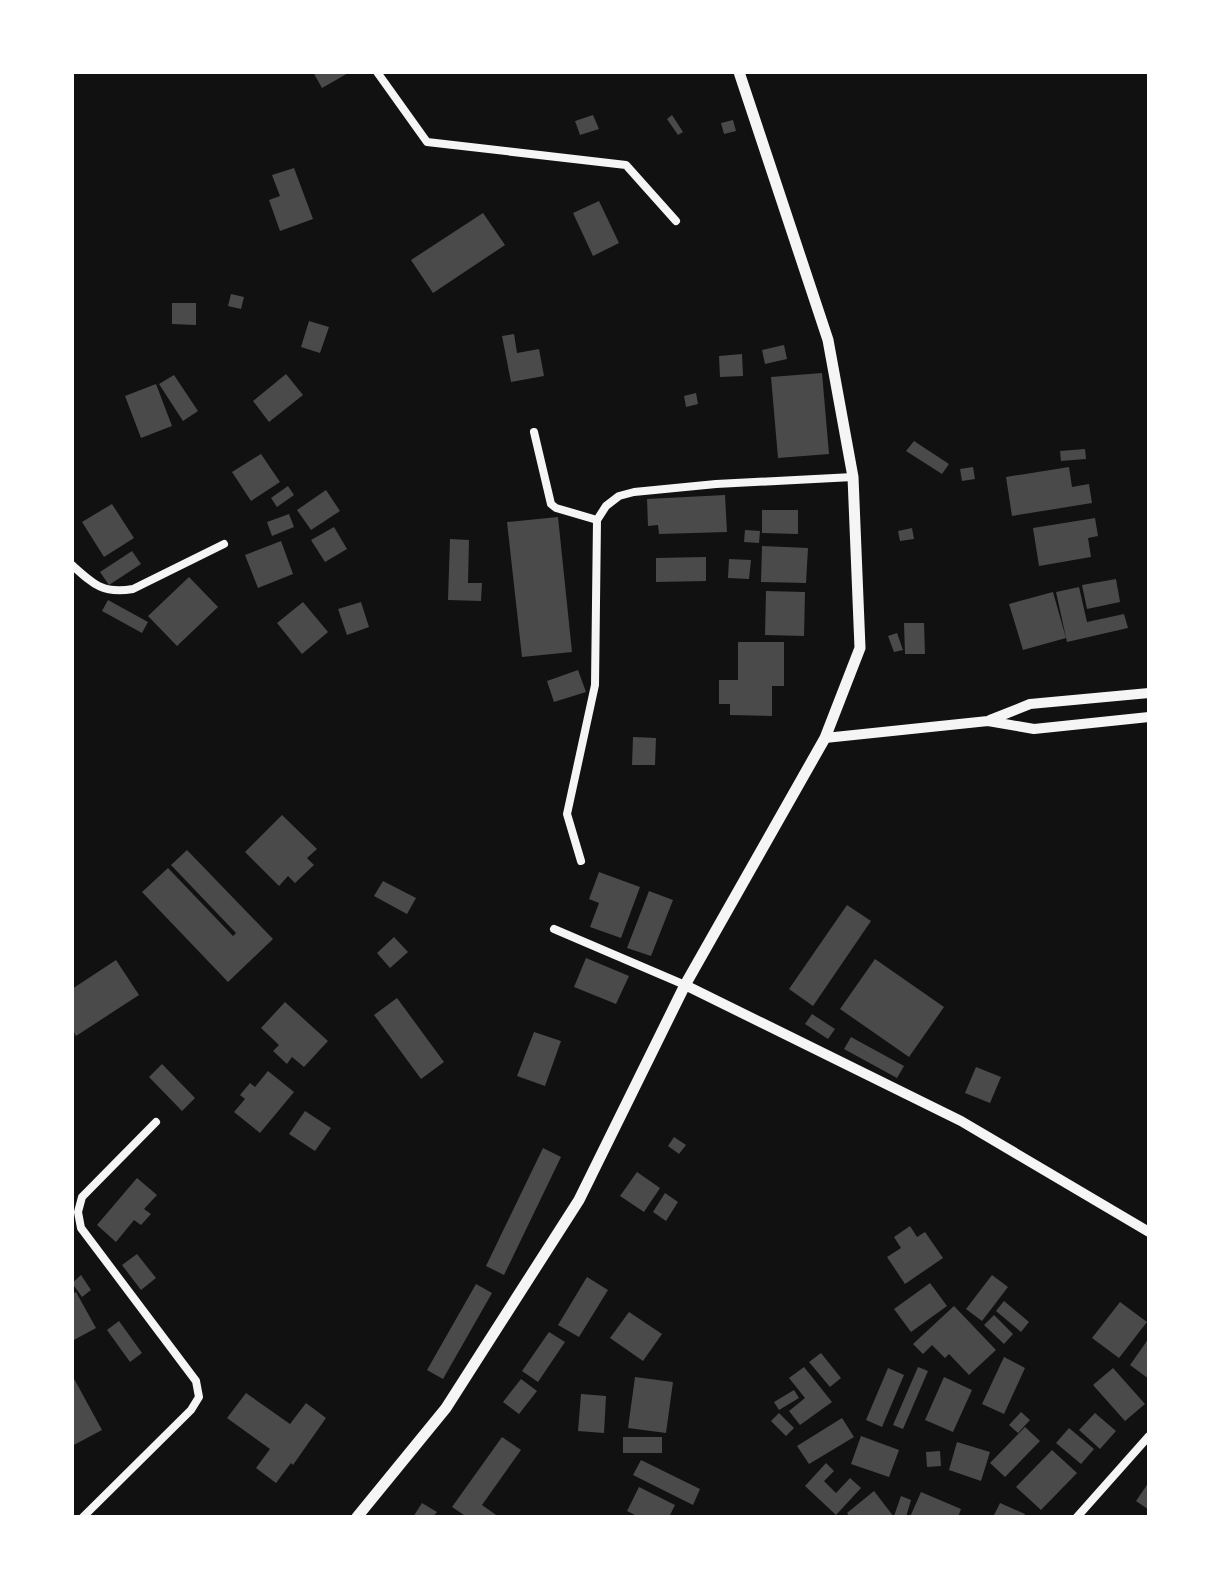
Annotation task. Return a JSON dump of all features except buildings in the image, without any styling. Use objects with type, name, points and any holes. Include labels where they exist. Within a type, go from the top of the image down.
[{"type":"main road","points":[[357,1517],[446,1408],[579,1200],[685,985],[825,738],[860,648],[853,477],[828,340],[739,72]]},
{"type":"street","points":[[377,72],[427,142],[626,165],[676,221]]},
{"type":"street","points":[[534,432],[551,504],[597,520]]},
{"type":"street","points":[[581,861],[567,814],[595,685],[597,520],[619,496],[634,492],[853,477]]},
{"type":"street","points":[[72,565],[99,588],[117,592],[133,589],[224,544]]},
{"type":"street","points":[[988,721],[1030,704],[1149,693]]},
{"type":"street","points":[[825,738],[988,721],[1034,729],[1149,717]]},
{"type":"street","points":[[554,929],[685,985],[961,1121],[1149,1232]]},
{"type":"street","points":[[83,1517],[191,1410],[199,1397],[196,1381],[81,1228],[78,1212],[82,1197],[156,1122]]},
{"type":"street","points":[[1077,1517],[1149,1436]]}]
